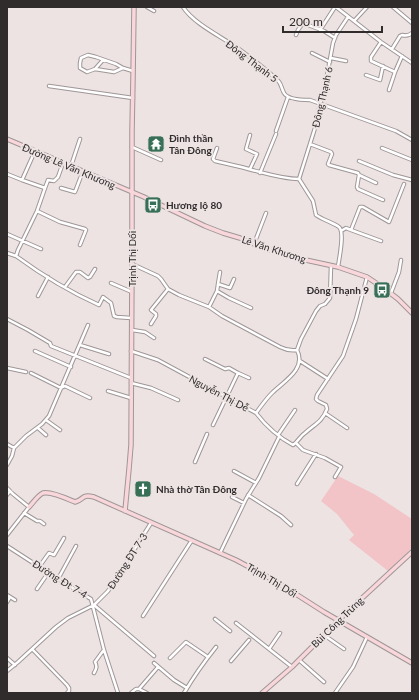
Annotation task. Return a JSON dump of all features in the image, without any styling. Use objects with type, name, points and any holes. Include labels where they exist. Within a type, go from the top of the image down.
[{"type":"street","name":"Trịnh Thị Dối","points":[[124,511],[131,445],[131,192],[134,7]]},
{"type":"street","points":[[147,7],[154,11]]},
{"type":"street","name":"Đông Thạnh 5","points":[[182,7],[190,17],[239,49],[273,75],[281,83],[284,94],[288,97]]},
{"type":"street","points":[[320,30],[335,7],[381,42],[412,63]]},
{"type":"street","points":[[354,21],[367,7]]},
{"type":"street","points":[[393,7],[412,23]]},
{"type":"street","name":"Đông Thạnh 6","points":[[299,179],[315,128],[335,38],[348,17]]},
{"type":"street","points":[[296,35],[303,23],[335,38]]},
{"type":"street","points":[[392,49],[400,36],[406,36],[412,33]]},
{"type":"street","points":[[381,42],[371,57],[371,61],[395,72]]},
{"type":"street","points":[[312,53],[330,62]]},
{"type":"street","points":[[103,60],[95,69],[87,72],[80,68],[81,58],[88,55],[116,64],[133,71]]},
{"type":"street","points":[[389,90],[402,56]]},
{"type":"street","points":[[331,58],[346,61]]},
{"type":"street","points":[[366,75],[380,80],[383,66]]},
{"type":"street","points":[[95,69],[114,72],[123,68]]},
{"type":"street","points":[[49,86],[133,98]]},
{"type":"street","points":[[260,173],[288,97],[310,100],[396,132],[412,140]]},
{"type":"street","points":[[250,134],[246,149],[257,154],[250,169]]},
{"type":"street","name":"Đường Lê Văn Khương","points":[[7,139],[131,192]]},
{"type":"street","points":[[71,166],[80,139]]},
{"type":"street","points":[[310,144],[331,152],[332,154],[328,164],[329,165],[358,173],[376,183]]},
{"type":"street","points":[[132,147],[160,160]]},
{"type":"street","points":[[217,148],[213,159],[215,161],[250,169],[260,173],[290,179],[299,179],[313,201],[316,215],[321,219],[340,227],[342,236],[338,267]]},
{"type":"street","points":[[382,148],[412,160]]},
{"type":"street","points":[[22,180],[35,151]]},
{"type":"street","points":[[359,161],[393,175],[412,180]]},
{"type":"street","points":[[16,256],[22,240],[37,211],[48,180],[54,181],[58,177],[63,163]]},
{"type":"street","points":[[60,188],[75,192],[83,171]]},
{"type":"street","points":[[7,174],[45,188]]},
{"type":"street","points":[[360,175],[356,187],[383,200]]},
{"type":"street","points":[[351,230],[360,208],[363,207],[389,222],[404,184]]},
{"type":"street","name":"Lê Văn Khương","points":[[131,192],[204,226],[223,233],[292,257],[338,267],[367,277],[380,285],[412,313]]},
{"type":"street","points":[[37,211],[60,222],[85,229],[86,230],[80,245]]},
{"type":"street","points":[[254,244],[266,213]]},
{"type":"street","points":[[341,231],[346,228],[381,241]]},
{"type":"street","points":[[7,234],[41,249]]},
{"type":"street","points":[[7,253],[16,256],[48,277],[99,306],[103,297],[110,303],[114,316],[131,318]]},
{"type":"street","points":[[390,293],[399,272],[401,260]]},
{"type":"street","points":[[132,264],[158,276],[168,289],[179,295],[209,307],[222,316],[280,347],[292,351],[297,350]]},
{"type":"street","points":[[256,413],[271,394],[291,377],[299,364],[299,354],[297,350],[301,339],[316,311],[330,298],[331,266]]},
{"type":"street","points":[[65,287],[76,272],[80,272],[88,278],[95,269]]},
{"type":"street","points":[[209,307],[217,291],[220,272]]},
{"type":"street","points":[[38,296],[48,277]]},
{"type":"street","points":[[296,443],[305,433],[314,427],[324,416],[327,409],[326,405],[318,401],[316,398],[343,356],[356,319],[367,277]]},
{"type":"street","points":[[218,284],[230,288],[234,279]]},
{"type":"street","points":[[111,283],[132,292]]},
{"type":"street","points":[[151,324],[156,314],[151,310],[168,289]]},
{"type":"street","points":[[217,291],[251,308]]},
{"type":"street","points":[[7,319],[50,343],[52,346],[178,400]]},
{"type":"street","points":[[7,465],[14,448],[46,420],[76,356],[88,325]]},
{"type":"street","points":[[131,330],[145,332],[154,338]]},
{"type":"street","points":[[80,345],[109,354]]},
{"type":"street","points":[[35,351],[71,367]]},
{"type":"street","name":"Nguyễn Thị Dễ","points":[[131,351],[158,360],[256,413],[264,424],[278,436],[293,445],[296,443],[303,450],[325,458],[341,467],[335,477]]},
{"type":"street","points":[[205,359],[225,369],[229,368],[249,378]]},
{"type":"street","points":[[300,361],[328,379]]},
{"type":"street","points":[[7,368],[26,372]]},
{"type":"street","points":[[213,425],[238,372]]},
{"type":"street","points":[[31,373],[61,388],[65,386],[90,398]]},
{"type":"street","points":[[108,391],[131,398]]},
{"type":"street","points":[[220,552],[248,495],[256,483],[278,436],[295,410]]},
{"type":"street","points":[[325,413],[347,428]]},
{"type":"street","points":[[46,420],[60,430]]},
{"type":"street","points":[[38,428],[46,435]]},
{"type":"street","points":[[195,462],[207,434]]},
{"type":"street","points":[[7,444],[14,448]]},
{"type":"street","points":[[297,484],[316,454]]},
{"type":"street","points":[[234,471],[256,483]]},
{"type":"street","points":[[7,488],[29,507],[7,536]]},
{"type":"street","points":[[7,495],[10,491]]},
{"type":"street","name":"Trịnh Thị Dối","points":[[29,507],[39,496],[47,493],[59,495],[75,502],[86,496],[94,497],[236,560],[277,582],[318,609],[412,663]]},
{"type":"street","points":[[248,495],[281,516],[291,525]]},
{"type":"street","points":[[232,497],[244,503]]},
{"type":"street","points":[[24,513],[36,521],[40,521],[44,524]]},
{"type":"street","name":"Đường ĐT 7-3","points":[[7,671],[56,627],[68,618],[94,605],[108,591],[152,523]]},
{"type":"street","points":[[39,567],[49,553],[54,555],[64,538]]},
{"type":"street","points":[[143,616],[192,540]]},
{"type":"street","name":"Đường Đt 7-4","points":[[7,546],[91,599],[94,605],[104,650],[118,693]]},
{"type":"street","points":[[58,579],[76,546]]},
{"type":"street","name":"Bùi Công Trừng","points":[[262,693],[292,667],[324,634],[412,552]]},
{"type":"street","points":[[37,589],[48,573]]},
{"type":"street","points":[[7,595],[15,600]]},
{"type":"street","points":[[7,602],[10,597]]},
{"type":"street","points":[[94,605],[154,656]]},
{"type":"street","points":[[215,619],[230,631]]},
{"type":"street","points":[[236,623],[292,667]]},
{"type":"street","points":[[269,649],[280,633]]},
{"type":"street","points":[[324,634],[344,649]]},
{"type":"street","points":[[335,693],[353,666],[367,637]]},
{"type":"street","points":[[231,661],[249,640]]},
{"type":"street","points":[[170,658],[186,642],[208,657]]},
{"type":"street","points":[[184,693],[192,678],[216,648]]},
{"type":"street","points":[[32,649],[67,685],[69,688],[67,693]]},
{"type":"street","points":[[94,673],[97,669],[95,662],[104,650]]},
{"type":"street","points":[[7,658],[15,665]]},
{"type":"street","points":[[299,660],[324,682]]},
{"type":"street","points":[[154,663],[174,680],[187,688]]},
{"type":"street","points":[[131,693],[136,689],[139,689],[158,667]]},
{"type":"street","points":[[139,689],[147,693]]},
{"type":"shaded area","points":[[338,476],[374,494],[412,519],[412,548],[388,571],[349,540],[354,535],[337,514],[321,501]]},
{"type":"place","name":"Đình thần Tân Đông","points":[[156,144]]},
{"type":"place","name":"Hương lộ 80","points":[[153,205]]},
{"type":"place","name":"Đông Thạnh 9","points":[[382,290]]},
{"type":"place","name":"Nhà thờ Tân Đông","points":[[143,489]]}]
